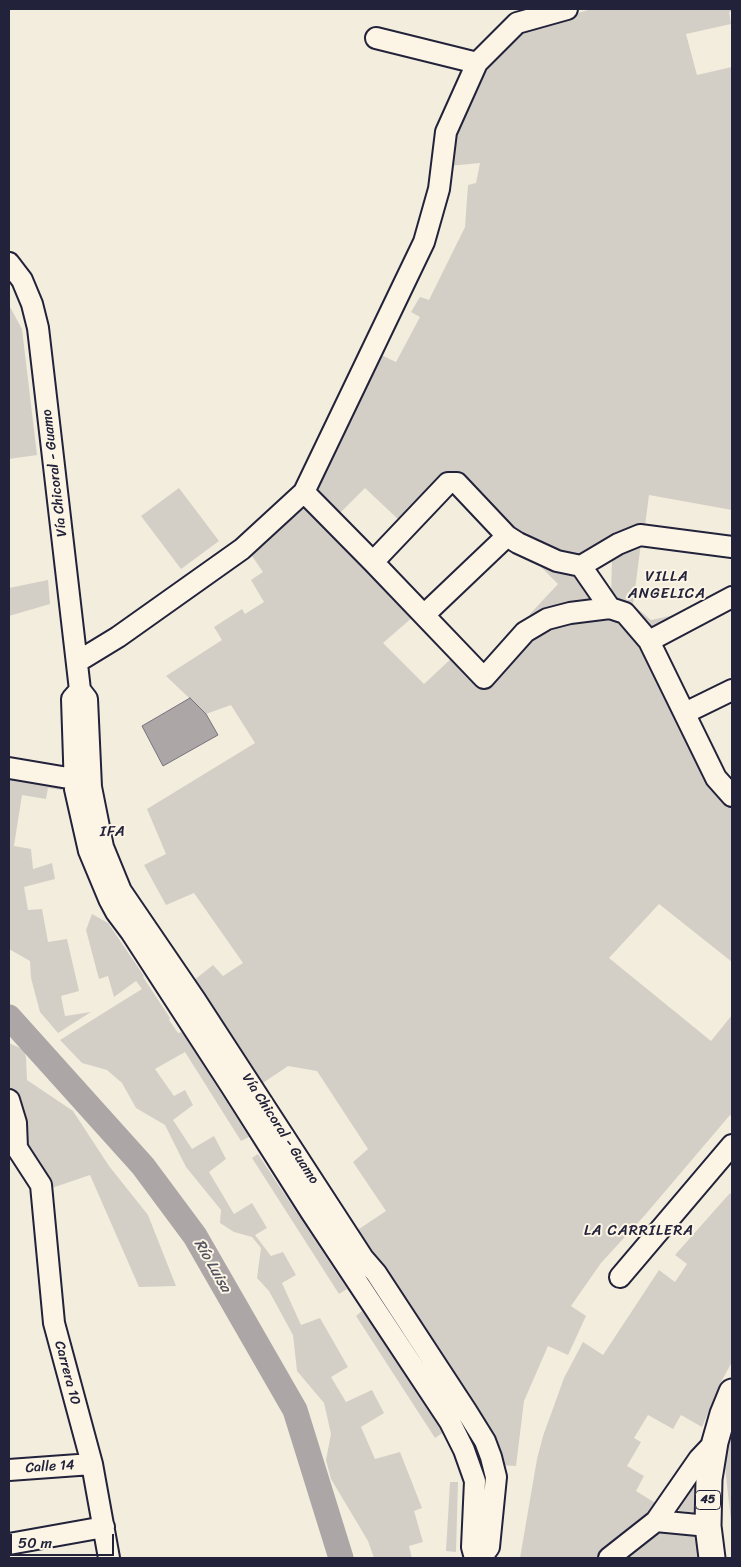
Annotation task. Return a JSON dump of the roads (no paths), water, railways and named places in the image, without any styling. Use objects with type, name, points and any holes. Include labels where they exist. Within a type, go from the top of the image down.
[{"type":"main road","name":"45","points":[[712,1558],[708,1526],[708,1487],[715,1442],[732,1392]]},
{"type":"street","points":[[77,662],[118,637],[242,549],[304,492],[424,242],[439,189],[446,132],[477,63],[519,16],[568,9]]},
{"type":"street","points":[[376,38],[477,63]]},
{"type":"street","name":"Vía Chicoral - Guamo","points":[[9,263],[22,280],[32,304],[38,328],[80,690],[72,699],[80,785],[89,851],[108,899],[116,912],[138,928],[270,1129],[311,1212],[367,1278],[467,1412],[485,1441],[496,1477],[489,1547],[481,1558]]},
{"type":"street","points":[[373,562],[448,483],[457,484],[507,536],[557,561],[581,566],[618,544],[640,535],[732,547]]},
{"type":"street","points":[[304,492],[484,678],[524,632],[547,619],[570,613],[610,608],[625,614],[649,641],[685,713],[724,775],[732,796]]},
{"type":"street","points":[[424,615],[507,536]]},
{"type":"street","points":[[581,566],[610,608]]},
{"type":"street","points":[[649,641],[732,597]]},
{"type":"street","points":[[685,713],[732,690]]},
{"type":"street","points":[[9,768],[80,785]]},
{"type":"street","points":[[9,1100],[16,1123],[13,1145]]},
{"type":"street","name":"Carrera 10","points":[[13,1145],[41,1185],[54,1323],[92,1464],[109,1558]]},
{"type":"street","points":[[620,1277],[732,1145]]},
{"type":"street","name":"Vía Chicoral - Guamo","points":[[367,1278],[450,1422],[464,1450],[475,1481],[472,1547],[475,1558]]},
{"type":"street","points":[[609,1558],[656,1521],[699,1459],[715,1442]]},
{"type":"street","name":"Calle 14","points":[[9,1470],[92,1464]]},
{"type":"street","points":[[656,1521],[708,1526]]},
{"type":"street","points":[[9,1544],[104,1527]]},
{"type":"waterway","name":"Río Luisa","points":[[9,1017],[143,1166],[195,1236],[295,1410],[341,1558]]},
{"type":"district","name":"VILLA ANGELICA","points":[[667,586]]},
{"type":"district","name":"IFA","points":[[113,832]]},
{"type":"district","name":"LA CARRILERA","points":[[639,1231]]}]
